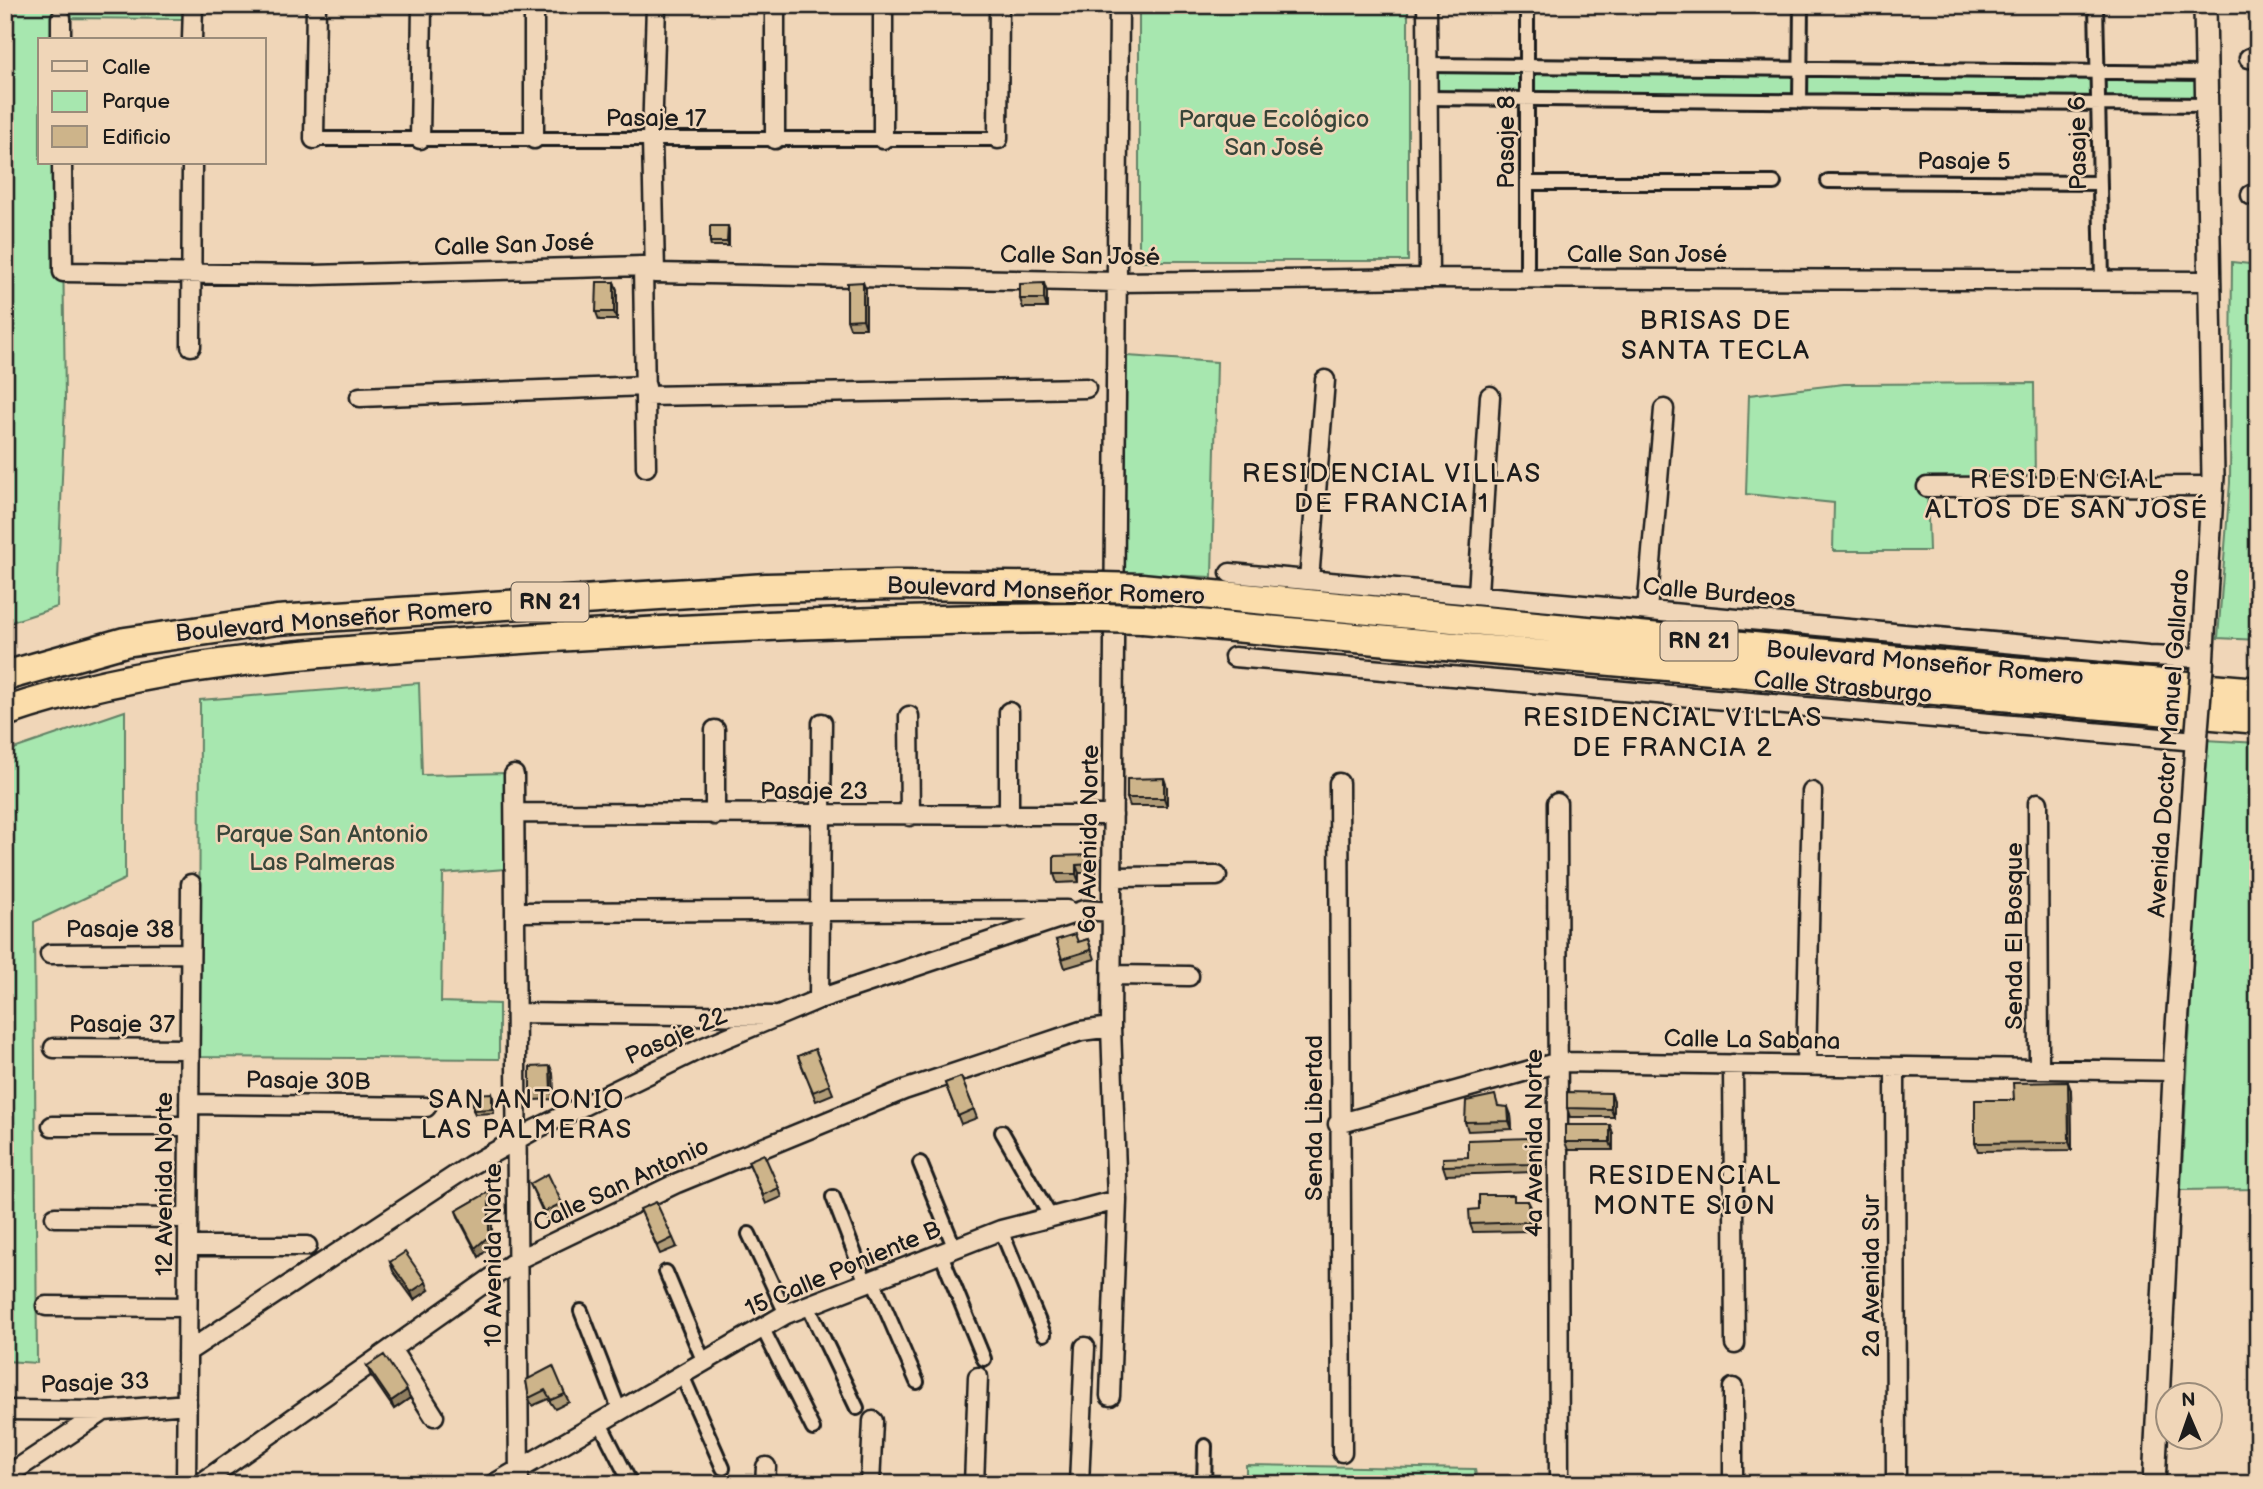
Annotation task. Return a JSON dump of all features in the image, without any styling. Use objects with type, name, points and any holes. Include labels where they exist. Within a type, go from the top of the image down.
[{"type":"highway","name":"Boulevard Monseñor Romero","points":[[5,676],[125,642],[277,620],[766,588],[896,584],[1140,588],[1962,667],[2258,692]]},
{"type":"highway","name":"Boulevard Monseñor Romero","points":[[5,712],[131,678],[328,652],[726,626],[983,618],[1101,618],[1143,619],[2258,719]]},
{"type":"street","points":[[192,38],[193,5]]},
{"type":"street","points":[[314,139],[316,5]]},
{"type":"street","points":[[420,139],[422,5]]},
{"type":"street","points":[[534,5],[534,139]]},
{"type":"street","points":[[646,467],[656,5]]},
{"type":"street","points":[[775,5],[775,139]]},
{"type":"street","points":[[883,5],[883,139]]},
{"type":"street","points":[[998,139],[999,5]]},
{"type":"street","name":"6a Avenida Norte","points":[[1110,1396],[1117,1200],[1111,1027],[1119,5]]},
{"type":"street","points":[[1427,5],[1429,278]]},
{"type":"street","name":"Pasaje 8","points":[[1527,5],[1527,279]]},
{"type":"street","points":[[1800,102],[1801,5]]},
{"type":"street","name":"Pasaje 6","points":[[2096,5],[2102,279]]},
{"type":"street","name":"Avenida Doctor Manuel Gallardo","points":[[2154,1484],[2175,1071],[2212,486],[2207,281],[2206,5]]},
{"type":"street","points":[[61,18],[61,38]]},
{"type":"street","points":[[1427,65],[2207,73]]},
{"type":"street","points":[[1427,98],[2208,105]]},
{"type":"street","name":"Pasaje 17","points":[[314,139],[998,139]]},
{"type":"street","name":"Calle San José","points":[[62,164],[63,272],[313,275],[649,270],[1118,282],[1429,278],[2207,281]]},
{"type":"street","points":[[191,346],[192,164]]},
{"type":"street","name":"Pasaje 5","points":[[1828,181],[2100,183]]},
{"type":"street","points":[[1527,183],[1774,183]]},
{"type":"street","points":[[1309,580],[1325,380]]},
{"type":"street","points":[[360,397],[646,391],[1086,388]]},
{"type":"street","points":[[1478,594],[1490,396]]},
{"type":"street","points":[[1647,611],[1664,409]]},
{"type":"street","points":[[1927,487],[2212,486]]},
{"type":"street","name":"Calle Burdeos","points":[[1230,573],[2202,663]]},
{"type":"street","name":"Calle Strasburgo","points":[[1234,657],[2196,736]]},
{"type":"street","points":[[1009,712],[1009,816]]},
{"type":"street","points":[[909,716],[909,816]]},
{"type":"street","points":[[819,999],[822,723]]},
{"type":"street","points":[[715,730],[715,815]]},
{"type":"street","name":"10 Avenida Norte","points":[[514,775],[519,1476]]},
{"type":"street","name":"Senda Libertad","points":[[1339,783],[1338,1124],[1342,1452]]},
{"type":"street","points":[[1806,1065],[1812,792]]},
{"type":"street","name":"4a Avenida Norte","points":[[1557,803],[1559,1484]]},
{"type":"street","name":"Senda El Bosque","points":[[2038,803],[2039,1069]]},
{"type":"street","name":"Pasaje 23","points":[[515,813],[1113,816]]},
{"type":"street","points":[[1112,877],[1217,876]]},
{"type":"street","name":"12 Avenida Norte","points":[[186,1484],[191,884]]},
{"type":"street","points":[[515,912],[1084,910]]},
{"type":"street","name":"Pasaje 22","points":[[187,1352],[471,1166],[704,1048],[819,999],[1084,910],[1112,912]]},
{"type":"street","name":"Pasaje 38","points":[[50,954],[190,953]]},
{"type":"street","points":[[1112,975],[1189,976]]},
{"type":"street","points":[[516,1013],[770,1014],[778,1018]]},
{"type":"street","name":"Calle San Antonio","points":[[200,1484],[517,1260],[677,1183],[904,1090],[1081,1031],[1111,1027]]},
{"type":"street","name":"Pasaje 37","points":[[54,1048],[189,1049]]},
{"type":"street","name":"Calle La Sabana","points":[[1338,1124],[1559,1062],[2175,1071]]},
{"type":"street","points":[[1733,1065],[1735,1344]]},
{"type":"street","name":"2a Avenida Sur","points":[[1895,1068],[1896,1484]]},
{"type":"street","name":"Pasaje 30B","points":[[189,1104],[426,1107]]},
{"type":"street","points":[[52,1126],[189,1126]]},
{"type":"street","points":[[1002,1132],[1052,1219]]},
{"type":"street","points":[[920,1163],[984,1359]]},
{"type":"street","points":[[833,1197],[917,1382]]},
{"type":"street","name":"15 Calle Poniente B","points":[[494,1484],[519,1476],[619,1409],[786,1314],[1002,1230],[1117,1200]]},
{"type":"street","points":[[55,1217],[188,1218]]},
{"type":"street","points":[[1002,1230],[1044,1334]]},
{"type":"street","points":[[749,1234],[786,1314]]},
{"type":"street","points":[[188,1247],[307,1246]]},
{"type":"street","points":[[666,1272],[703,1360]]},
{"type":"street","points":[[46,1306],[187,1307]]},
{"type":"street","points":[[808,1306],[857,1408]]},
{"type":"street","points":[[581,1311],[619,1409]]},
{"type":"street","points":[[762,1327],[813,1429]]},
{"type":"street","points":[[1079,1484],[1085,1347]]},
{"type":"street","points":[[391,1349],[434,1416]]},
{"type":"street","points":[[681,1373],[723,1468]]},
{"type":"street","points":[[974,1484],[978,1377]]},
{"type":"street","points":[[1733,1388],[1733,1484]]},
{"type":"street","name":"Pasaje 33","points":[[5,1410],[104,1410],[187,1404]]},
{"type":"street","points":[[5,1477],[104,1410]]},
{"type":"street","points":[[600,1421],[631,1484]]},
{"type":"street","points":[[870,1484],[873,1421]]},
{"type":"street","points":[[1204,1484],[1205,1446]]},
{"type":"green space","points":[[5,5],[183,5],[184,19],[62,18],[61,38],[38,38],[38,164],[62,164],[65,400],[57,607],[5,624]]},
{"type":"green space","name":"Parque Ecológico San José","points":[[1139,5],[1408,5],[1408,261],[1139,261]]},
{"type":"green space","points":[[1437,65],[2196,73],[2196,105],[1438,98]]},
{"type":"green space","points":[[2232,262],[2258,265],[2258,640],[2218,638],[2230,483]]},
{"type":"green space","points":[[1127,356],[1217,362],[1212,577],[1123,573]]},
{"type":"green space","points":[[2034,383],[2035,486],[1927,487],[1929,551],[1833,551],[1834,503],[1746,494],[1749,395],[1844,384]]},
{"type":"green space","name":"Parque San Antonio Las Palmeras","points":[[419,683],[422,775],[506,773],[505,869],[443,874],[441,1002],[499,1004],[499,1059],[199,1057],[200,700]]},
{"type":"green space","points":[[125,711],[125,879],[34,922],[37,1363],[5,1361],[5,752]]},
{"type":"green space","points":[[2205,740],[2258,743],[2258,1189],[2181,1190]]},
{"type":"green space","points":[[1246,1465],[1475,1469],[1477,1484],[1246,1484]]},
{"type":"building","points":[[710,226],[728,226],[727,242],[710,242]]},
{"type":"building","points":[[597,282],[614,282],[614,312],[596,312]]},
{"type":"building","points":[[863,282],[863,319],[847,320],[847,283]]},
{"type":"building","points":[[1044,283],[1044,299],[1020,299],[1020,284]]},
{"type":"building","points":[[1164,778],[1164,798],[1127,798],[1127,779]]},
{"type":"building","points":[[1093,855],[1093,864],[1076,865],[1076,874],[1054,874],[1054,856]]},
{"type":"building","points":[[1075,934],[1078,942],[1088,939],[1091,950],[1062,959],[1056,940]]},
{"type":"building","points":[[815,1049],[830,1085],[813,1092],[798,1056]]},
{"type":"building","points":[[550,1066],[551,1091],[530,1092],[530,1067]]},
{"type":"building","points":[[961,1077],[974,1109],[958,1116],[945,1083]]},
{"type":"building","points":[[2068,1082],[2069,1142],[1975,1143],[1975,1100],[2014,1100],[2013,1083]]},
{"type":"building","points":[[1567,1092],[1611,1093],[1611,1109],[1567,1108]]},
{"type":"building","points":[[492,1093],[492,1109],[473,1110],[473,1094]]},
{"type":"building","points":[[1495,1095],[1498,1106],[1508,1107],[1509,1121],[1465,1122],[1466,1101]]},
{"type":"building","points":[[1565,1125],[1610,1125],[1610,1142],[1565,1142]]},
{"type":"building","points":[[1530,1138],[1531,1164],[1443,1166],[1443,1158],[1468,1157],[1468,1140]]},
{"type":"building","points":[[764,1154],[779,1188],[763,1195],[748,1161]]},
{"type":"building","points":[[548,1174],[562,1203],[544,1212],[530,1184]]},
{"type":"building","points":[[489,1192],[489,1236],[475,1248],[456,1211]]},
{"type":"building","points":[[1479,1195],[1514,1195],[1514,1201],[1528,1201],[1529,1222],[1470,1224],[1469,1210],[1479,1209]]},
{"type":"building","points":[[656,1202],[673,1238],[657,1246],[640,1209]]},
{"type":"building","points":[[405,1252],[426,1282],[411,1292],[390,1262]]},
{"type":"building","points":[[384,1355],[407,1390],[391,1401],[367,1366]]},
{"type":"building","points":[[553,1366],[565,1394],[551,1400],[545,1390],[529,1398],[526,1380]]},
{"type":"district","name":"BRISAS DE SANTA TECLA","points":[[1716,336]]},
{"type":"district","name":"RESIDENCIAL VILLAS DE FRANCIA 1","points":[[1392,489]]},
{"type":"district","name":"RESIDENCIAL ALTOS DE SAN JOSÉ","points":[[2067,495]]},
{"type":"district","name":"RESIDENCIAL VILLAS DE FRANCIA 2","points":[[1673,733]]},
{"type":"district","name":"SAN ANTONIO LAS PALMERAS","points":[[527,1115]]},
{"type":"district","name":"RESIDENCIAL MONTE SION","points":[[1685,1191]]}]
